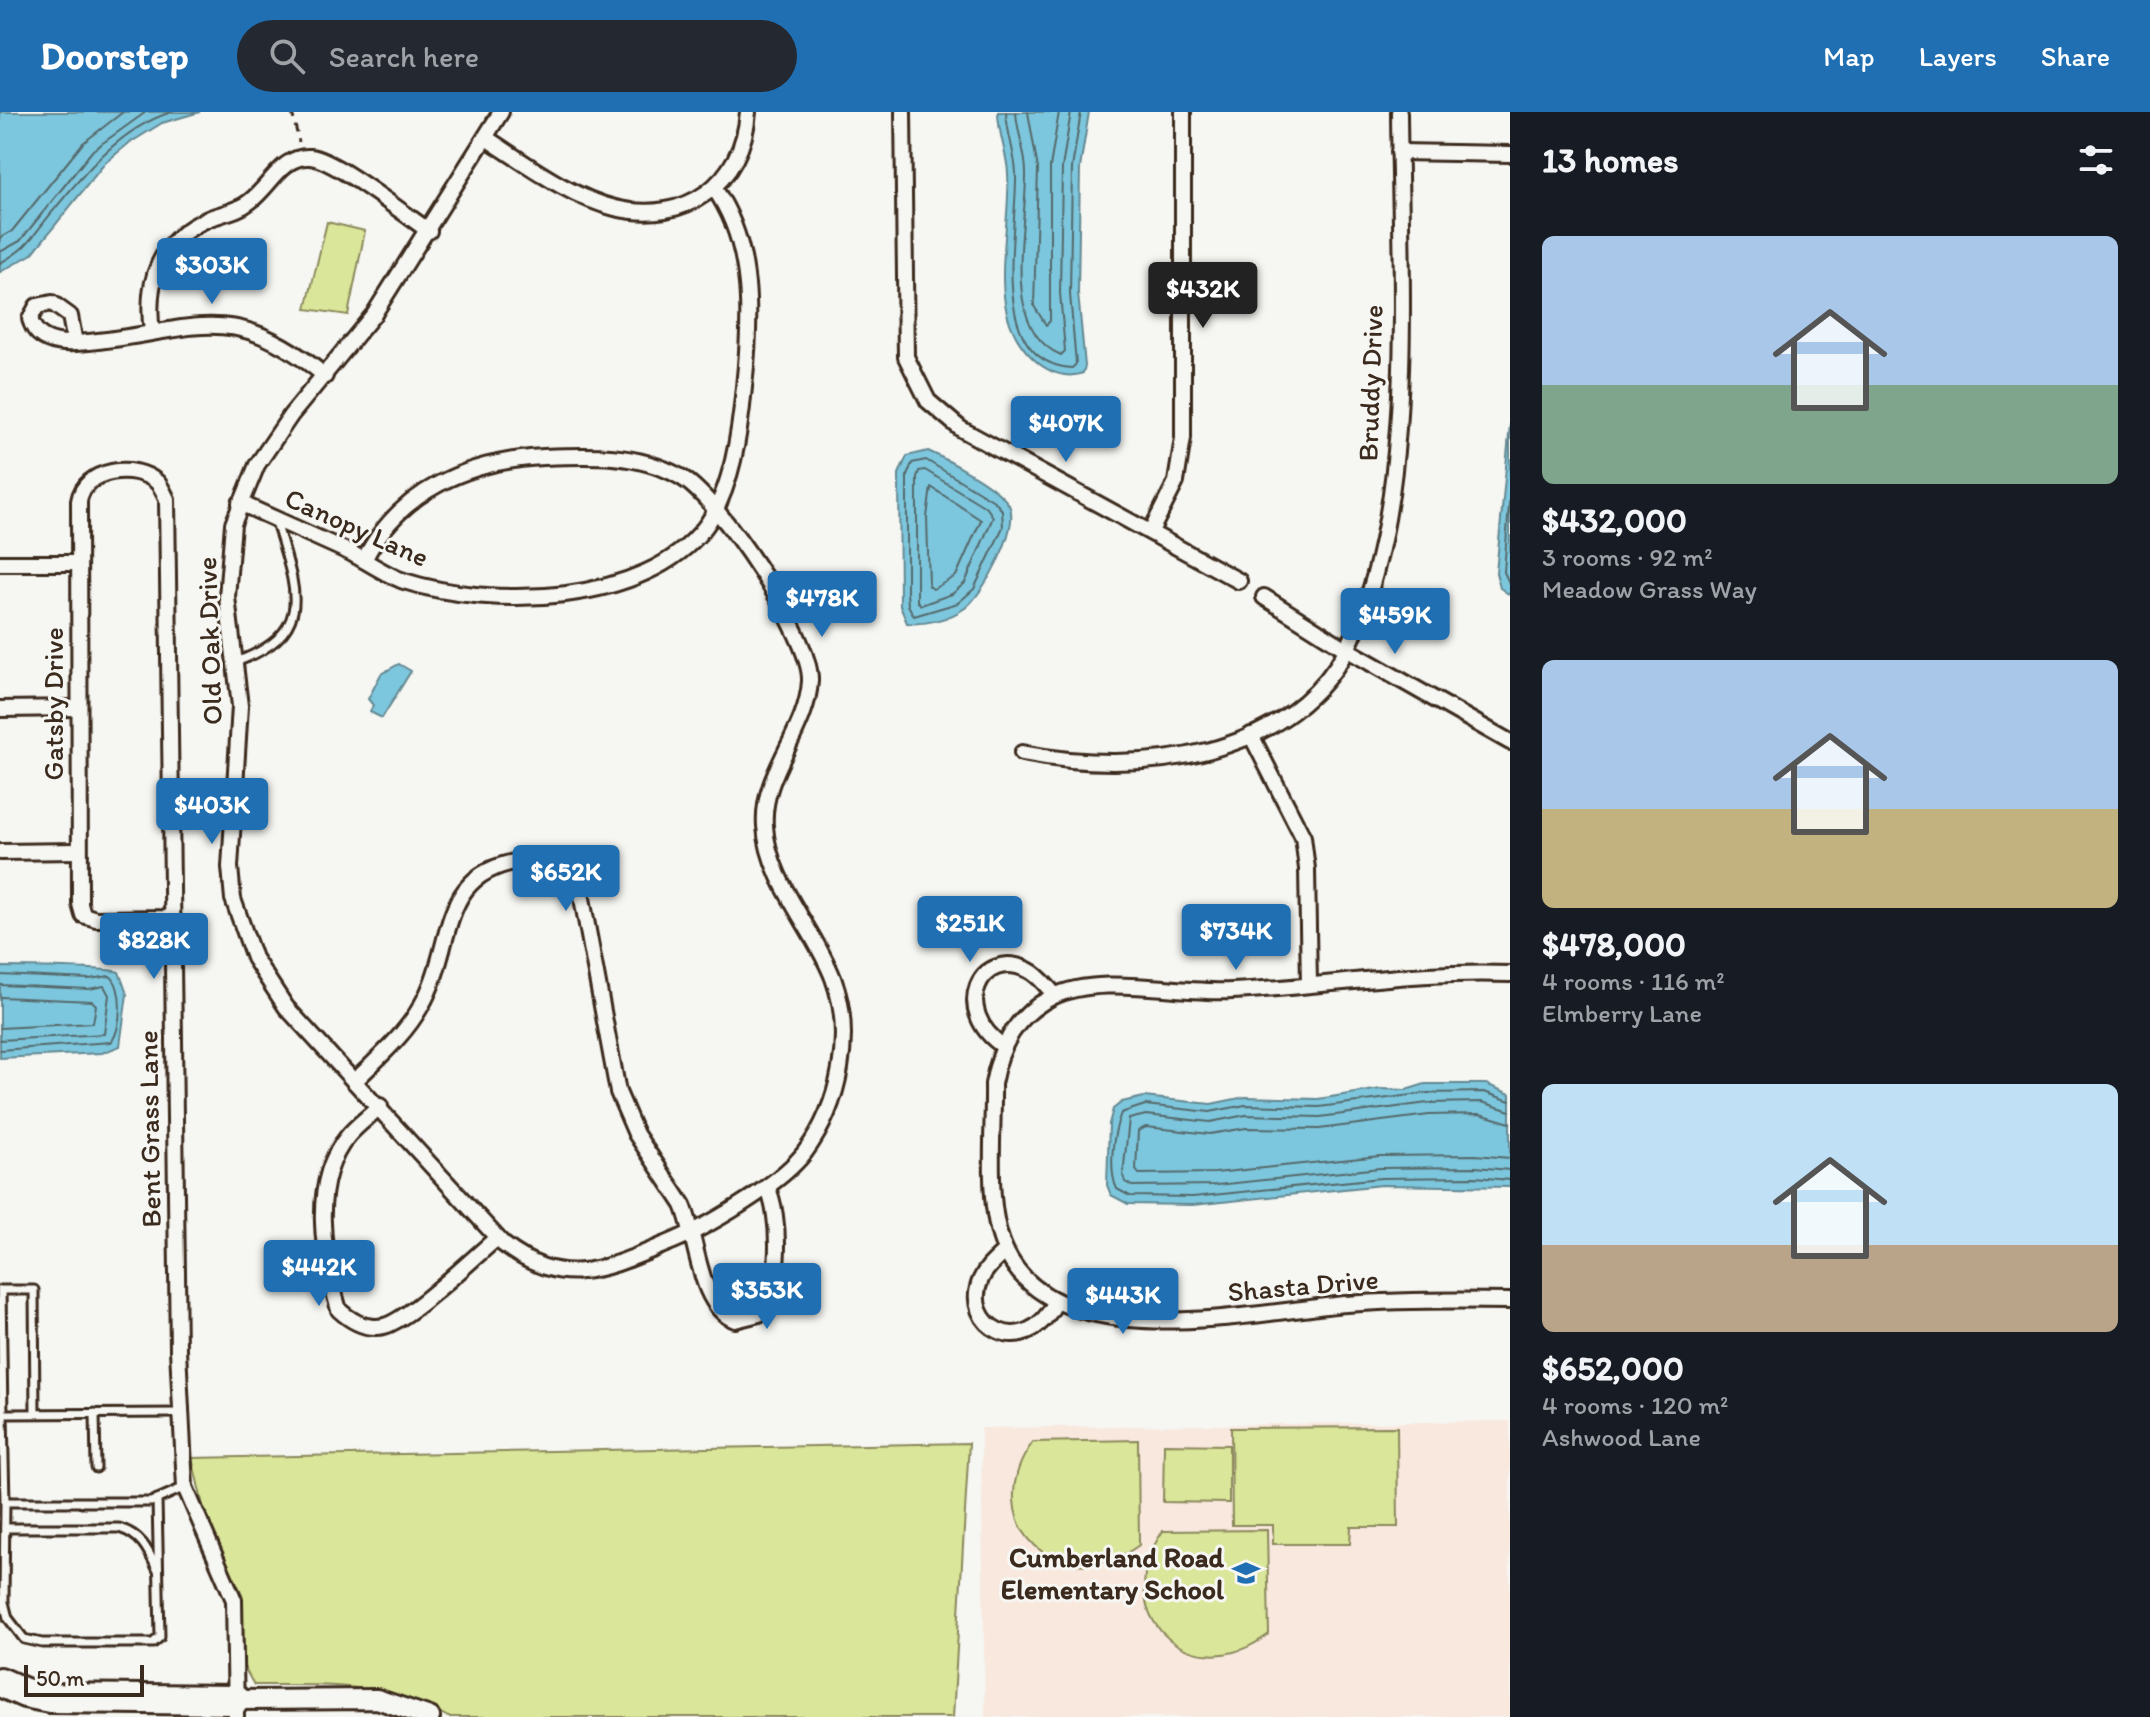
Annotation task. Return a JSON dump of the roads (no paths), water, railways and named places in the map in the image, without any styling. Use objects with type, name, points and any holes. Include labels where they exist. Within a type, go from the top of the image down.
[{"type":"highway","points":[[0,1682],[25,1693],[50,1698],[236,1708]]},
{"type":"street","name":"Old Oak Drive","points":[[364,560],[387,523],[419,496],[451,476],[493,462],[572,456],[635,460],[682,477],[715,510],[792,621],[809,662],[806,704],[774,774],[764,822],[771,856],[834,980],[843,1044],[834,1092],[804,1154],[767,1187],[669,1243],[590,1272],[569,1274],[549,1271],[522,1259],[497,1238],[380,1106],[286,1007],[254,958],[241,928],[230,867],[240,706],[227,597],[233,524],[240,503],[275,434],[374,314],[501,112]]},
{"type":"street","points":[[486,138],[545,174],[615,208],[647,211],[677,208],[714,188],[730,173],[739,152],[748,112]]},
{"type":"street","points":[[903,112],[906,357],[913,375],[942,416],[1239,581]]},
{"type":"street","points":[[1151,531],[1176,482],[1183,438],[1183,112]]},
{"type":"street","name":"Bruddy Drive","points":[[1022,753],[1087,763],[1142,762],[1197,753],[1251,735],[1308,697],[1346,649],[1374,572],[1394,466],[1399,370],[1399,112]]},
{"type":"street","points":[[1399,152],[1510,154]]},
{"type":"street","points":[[152,332],[150,289],[168,247],[192,227],[249,202],[291,160],[302,157],[330,163],[429,231]]},
{"type":"street","name":"Canopy Lane","points":[[240,503],[364,560],[400,580],[465,596],[523,598],[575,592],[636,577],[662,566],[684,551],[715,510],[728,473],[738,427],[749,337],[742,251],[735,225],[714,188]]},
{"type":"street","points":[[75,343],[193,326],[247,329],[295,351],[325,376]]},
{"type":"street","name":"Gatsby Drive","points":[[159,483],[141,473],[114,471],[90,480],[81,489],[78,851],[83,915],[96,919],[171,918]]},
{"type":"street","name":"Bent Grass Lane","points":[[159,483],[167,499],[168,531],[171,918],[185,1487],[234,1600],[236,1708]]},
{"type":"street","points":[[0,563],[79,563]]},
{"type":"street","points":[[1264,597],[1346,649],[1510,742]]},
{"type":"street","points":[[0,709],[79,708]]},
{"type":"street","points":[[1251,735],[1303,837],[1307,869],[1309,985]]},
{"type":"street","points":[[0,852],[78,851]]},
{"type":"street","points":[[356,1080],[396,1040],[421,1006],[430,989],[450,916],[459,896],[486,870],[540,859],[566,866],[579,882],[618,1092],[636,1134],[683,1205],[695,1256],[721,1311],[735,1320],[759,1314],[771,1297],[778,1218],[767,1187]]},
{"type":"street","points":[[1055,995],[1038,977],[1018,967],[999,968],[981,980],[974,998],[976,1017],[986,1033],[1003,1046],[1021,1020],[1055,995],[1102,986],[1230,991],[1433,972],[1510,974]]},
{"type":"street","name":"Shasta Drive","points":[[1003,1046],[993,1084],[995,1213],[1005,1251],[1023,1277],[1055,1303],[1101,1315],[1213,1320],[1346,1304],[1510,1301]]},
{"type":"street","points":[[380,1106],[348,1136],[327,1176],[323,1199],[324,1228],[339,1310],[348,1318],[370,1327],[394,1323],[497,1238]]},
{"type":"street","points":[[1005,1251],[986,1269],[977,1290],[980,1312],[987,1323],[999,1331],[1021,1334],[1040,1325],[1055,1303]]},
{"type":"street","points":[[236,1708],[377,1699],[415,1709],[430,1717]]},
{"type":"lane","points":[[236,662],[269,650],[289,625],[296,593],[275,519]]},
{"type":"lane","points":[[35,1413],[34,1290],[1,1290],[4,1602],[8,1618],[24,1639],[42,1643],[153,1643],[160,1637],[157,1499]]},
{"type":"lane","points":[[95,1413],[96,1468]]},
{"type":"lane","points":[[3,1414],[181,1413]]},
{"type":"lane","points":[[5,1502],[157,1499],[185,1487]]},
{"type":"lane","points":[[5,1528],[119,1528],[133,1532],[144,1543],[159,1573]]},
{"type":"water","points":[[0,112],[200,112],[162,123],[128,144],[105,163],[32,254],[0,272]]},
{"type":"water","points":[[998,112],[1089,112],[1080,168],[1078,293],[1085,366],[1083,373],[1077,375],[1053,372],[1042,366],[1020,343],[1009,322],[1003,274],[1008,173]]},
{"type":"water","points":[[1510,424],[1510,595],[1500,588],[1496,573]]},
{"type":"water","points":[[928,451],[995,490],[1009,505],[1010,529],[998,560],[973,601],[952,615],[937,620],[907,623],[900,606],[899,474],[907,456]]},
{"type":"water","points":[[399,664],[411,671],[382,718],[370,712],[373,705],[368,699],[381,674]]},
{"type":"water","points":[[0,967],[119,972],[127,994],[120,1046],[102,1053],[0,1058]]},
{"type":"water","points":[[1425,1084],[1486,1084],[1510,1094],[1510,1187],[1382,1185],[1193,1205],[1128,1204],[1111,1195],[1107,1185],[1109,1124],[1113,1109],[1122,1102],[1144,1097],[1211,1104],[1245,1097],[1318,1099],[1381,1089],[1406,1090]]},
{"type":"place","name":"Cumberland Road Elementary School","points":[[1246,1573]]}]
